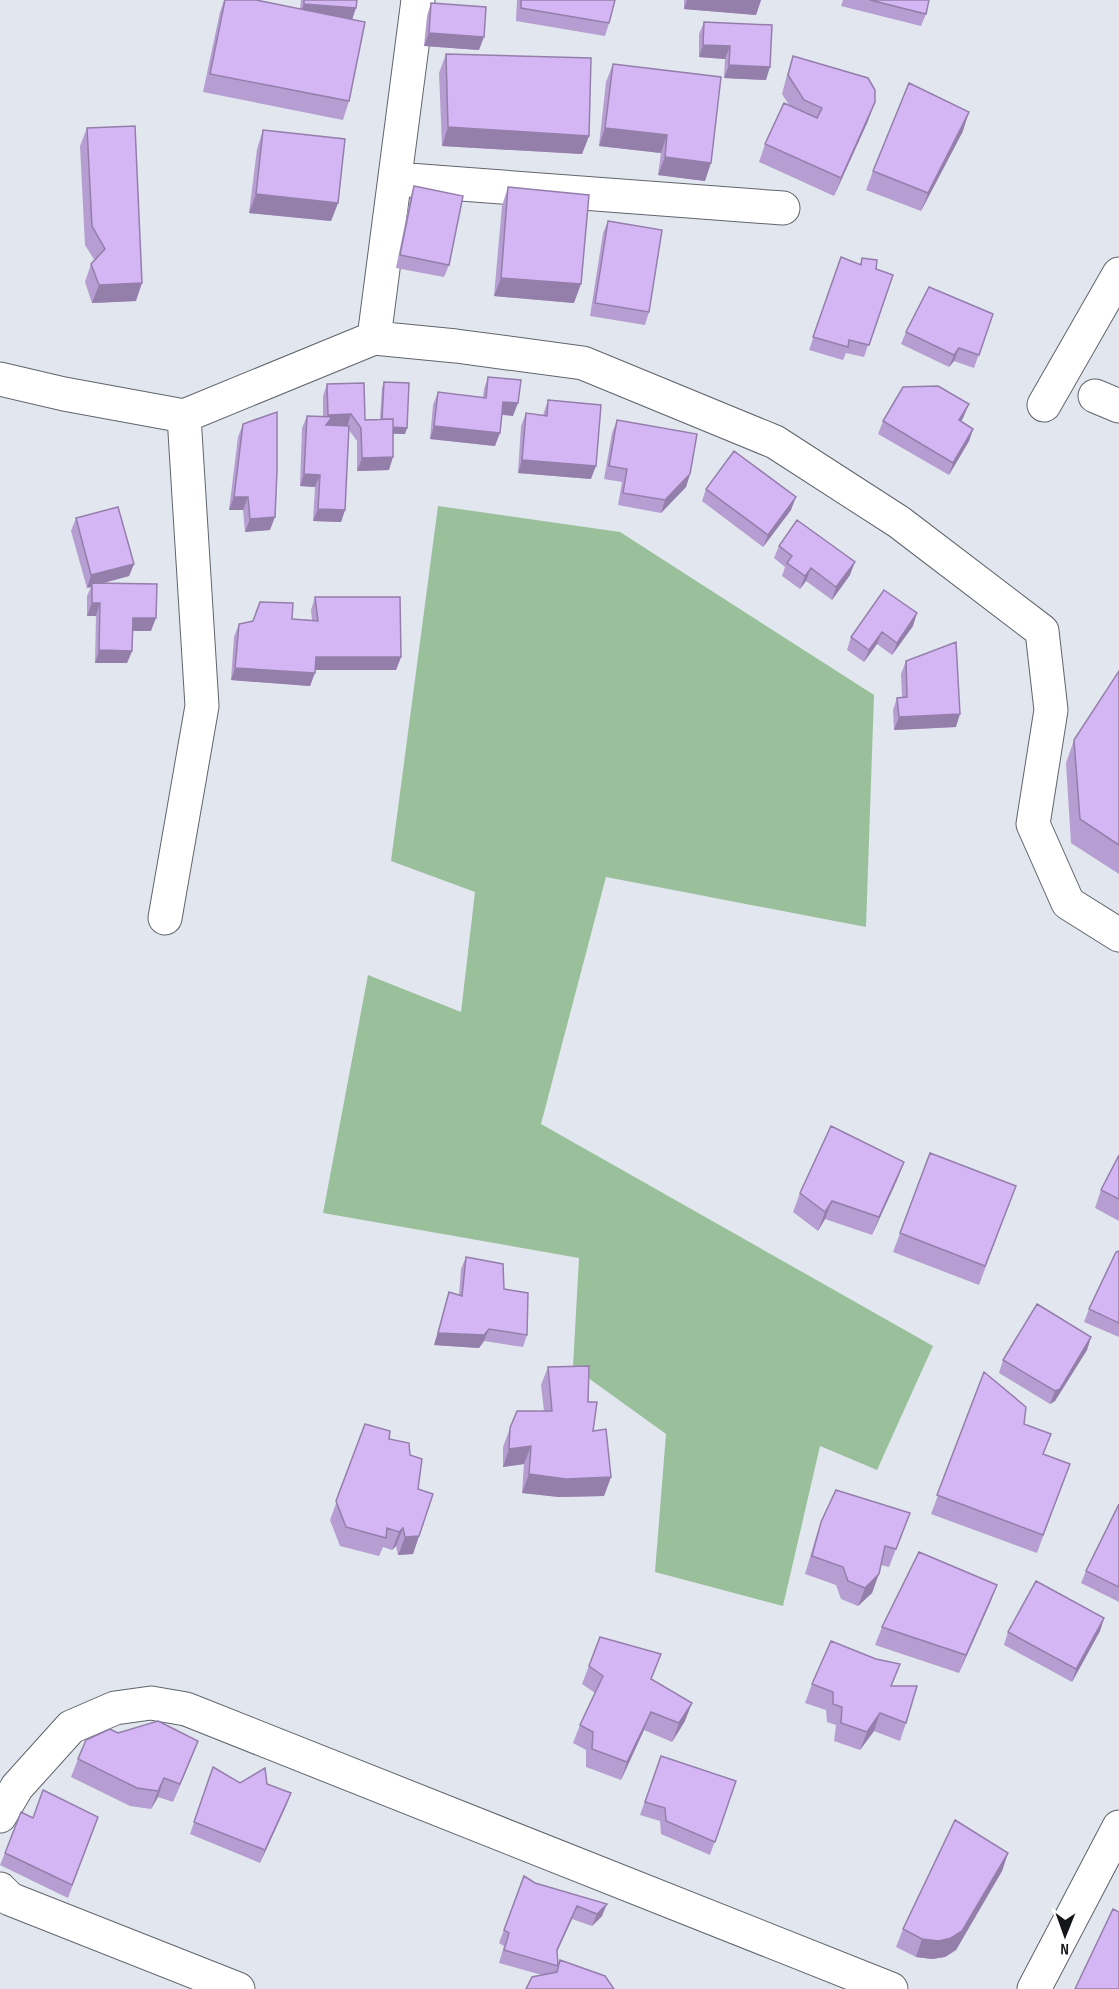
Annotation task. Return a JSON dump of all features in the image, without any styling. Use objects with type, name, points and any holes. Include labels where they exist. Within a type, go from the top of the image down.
[{"type":"street","points":[[374,338],[418,0]]},
{"type":"street","points":[[395,179],[783,208]]},
{"type":"street","points":[[1044,405],[1119,274]]},
{"type":"street","points":[[0,379],[64,394],[184,416],[374,338],[583,363],[776,442],[898,522],[1042,632],[1051,710],[1033,824],[1068,903],[1119,936]]},
{"type":"street","points":[[165,918],[202,706],[184,416]]},
{"type":"street","points":[[0,1816],[17,1787],[71,1727],[115,1708],[151,1703],[186,1709],[891,1989]]},
{"type":"street","points":[[1034,1989],[1119,1827]]},
{"type":"street","points":[[0,1889],[10,1899],[238,1989]]},
{"type":"green space","points":[[438,506],[620,532],[874,695],[866,927],[606,877],[541,1124],[933,1346],[877,1470],[820,1446],[783,1606],[655,1572],[666,1434],[573,1367],[579,1258],[323,1213],[368,975],[461,1012],[475,892],[391,861]]},
{"type":"building","points":[[225,0],[256,0],[365,22],[349,101],[210,74]]},
{"type":"building","points":[[304,0],[357,0],[356,8],[304,4]]},
{"type":"building","points":[[521,0],[615,0],[609,23],[521,8]]},
{"type":"building","points":[[870,0],[929,0],[926,14]]},
{"type":"building","points":[[431,3],[486,7],[484,37],[429,33]]},
{"type":"building","points":[[704,22],[772,25],[770,67],[729,65],[730,46],[703,45]]},
{"type":"building","points":[[446,54],[591,58],[589,136],[448,127]]},
{"type":"building","points":[[793,56],[868,78],[875,90],[875,102],[841,178],[765,144],[784,103],[817,118],[822,108],[804,100],[788,75]]},
{"type":"building","points":[[613,64],[721,77],[711,163],[665,157],[667,135],[605,128]]},
{"type":"building","points":[[909,83],[969,112],[928,193],[873,171]]},
{"type":"building","points":[[135,126],[142,283],[99,285],[91,264],[105,249],[92,226],[87,128]]},
{"type":"building","points":[[263,130],[345,139],[338,203],[256,194]]},
{"type":"building","points":[[414,186],[463,196],[449,265],[400,255]]},
{"type":"building","points":[[508,187],[589,195],[581,284],[501,278]]},
{"type":"building","points":[[608,221],[662,230],[649,312],[595,303]]},
{"type":"building","points":[[841,257],[861,265],[862,258],[877,260],[876,269],[893,275],[869,345],[849,340],[848,347],[813,337]]},
{"type":"building","points":[[929,287],[993,314],[979,355],[959,348],[954,355],[906,332]]},
{"type":"building","points":[[488,377],[521,380],[518,403],[503,402],[500,433],[434,426],[438,392],[486,398]]},
{"type":"building","points":[[384,382],[409,383],[407,428],[393,427],[393,419],[382,419]]},
{"type":"building","points":[[364,383],[365,420],[393,419],[393,457],[362,458],[361,428],[351,414],[328,415],[327,384]]},
{"type":"building","points":[[938,386],[969,404],[959,420],[973,429],[953,463],[883,421],[903,387]]},
{"type":"building","points":[[548,400],[601,405],[596,466],[522,460],[526,413],[547,416]]},
{"type":"building","points":[[277,412],[275,517],[250,519],[248,497],[234,497],[243,424]]},
{"type":"building","points":[[307,416],[332,417],[326,425],[349,426],[345,510],[318,509],[320,475],[304,474]]},
{"type":"building","points":[[617,420],[697,434],[690,474],[665,500],[623,493],[627,469],[609,466]]},
{"type":"building","points":[[734,451],[796,497],[768,535],[706,489]]},
{"type":"building","points":[[118,507],[134,564],[91,575],[76,518]]},
{"type":"building","points":[[797,520],[855,562],[836,587],[811,568],[805,576],[787,563],[792,556],[779,546]]},
{"type":"building","points":[[92,583],[157,584],[156,618],[133,618],[132,651],[99,650],[100,603],[92,603]]},
{"type":"building","points":[[884,590],[917,613],[897,643],[882,632],[869,650],[851,637]]},
{"type":"building","points":[[315,597],[400,597],[401,657],[316,657],[315,673],[235,668],[239,624],[253,621],[260,602],[293,603],[292,619],[318,621]]},
{"type":"building","points":[[956,642],[960,714],[899,717],[897,698],[907,697],[906,661]]},
{"type":"building","points":[[1119,671],[1119,845],[1080,819],[1074,740]]},
{"type":"building","points":[[831,1126],[904,1162],[879,1217],[832,1201],[825,1212],[800,1193]]},
{"type":"building","points":[[930,1153],[1016,1186],[985,1266],[900,1233]]},
{"type":"building","points":[[1119,1155],[1119,1199],[1101,1190]]},
{"type":"building","points":[[1119,1251],[1119,1323],[1089,1309],[1116,1252]]},
{"type":"building","points":[[466,1257],[503,1264],[504,1289],[528,1293],[527,1335],[489,1329],[484,1335],[438,1333],[449,1292],[462,1296]]},
{"type":"building","points":[[1037,1304],[1091,1337],[1060,1389],[1055,1391],[1003,1360]]},
{"type":"building","points":[[589,1366],[588,1402],[597,1402],[593,1431],[606,1429],[611,1477],[566,1479],[529,1474],[531,1446],[509,1449],[510,1428],[517,1411],[552,1411],[548,1367]]},
{"type":"building","points":[[984,1372],[1026,1407],[1024,1424],[1051,1434],[1043,1454],[1070,1464],[1043,1535],[937,1495]]},
{"type":"building","points":[[365,1424],[390,1431],[389,1439],[409,1443],[410,1455],[422,1459],[418,1489],[433,1494],[419,1536],[405,1537],[403,1528],[399,1532],[387,1528],[386,1538],[346,1527],[336,1501]]},
{"type":"building","points":[[836,1490],[910,1513],[896,1549],[885,1546],[879,1574],[865,1588],[848,1581],[843,1567],[812,1556],[821,1522]]},
{"type":"building","points":[[1119,1504],[1119,1587],[1086,1571]]},
{"type":"building","points":[[919,1552],[997,1585],[966,1655],[882,1627]]},
{"type":"building","points":[[1036,1581],[1104,1618],[1076,1669],[1008,1632]]},
{"type":"building","points":[[600,1637],[661,1654],[651,1679],[692,1703],[679,1723],[651,1712],[627,1762],[592,1749],[593,1732],[580,1725],[603,1676],[589,1666]]},
{"type":"building","points":[[831,1641],[876,1659],[900,1664],[891,1686],[917,1686],[906,1723],[880,1713],[867,1732],[841,1723],[842,1707],[833,1704],[833,1692],[812,1684]]},
{"type":"building","points":[[158,1721],[198,1741],[180,1784],[164,1778],[158,1791],[137,1788],[78,1759],[86,1740],[110,1729],[118,1733]]},
{"type":"building","points":[[661,1756],[736,1781],[715,1842],[666,1821],[665,1808],[645,1802]]},
{"type":"building","points":[[213,1767],[240,1783],[265,1768],[267,1784],[291,1793],[265,1850],[194,1822]]},
{"type":"building","points":[[43,1790],[98,1817],[72,1885],[5,1853],[21,1812],[33,1818]]},
{"type":"building","points":[[955,1820],[1008,1853],[962,1931],[951,1938],[939,1941],[922,1939],[903,1929]]},
{"type":"building","points":[[524,1876],[535,1883],[607,1904],[597,1914],[577,1906],[557,1950],[558,1966],[504,1950],[509,1933],[504,1930]]},
{"type":"building","points":[[1113,1909],[1119,1912],[1119,1989],[1075,1989]]},
{"type":"building","points":[[560,1960],[605,1976],[614,1989],[526,1989],[532,1977],[557,1972]]}]
